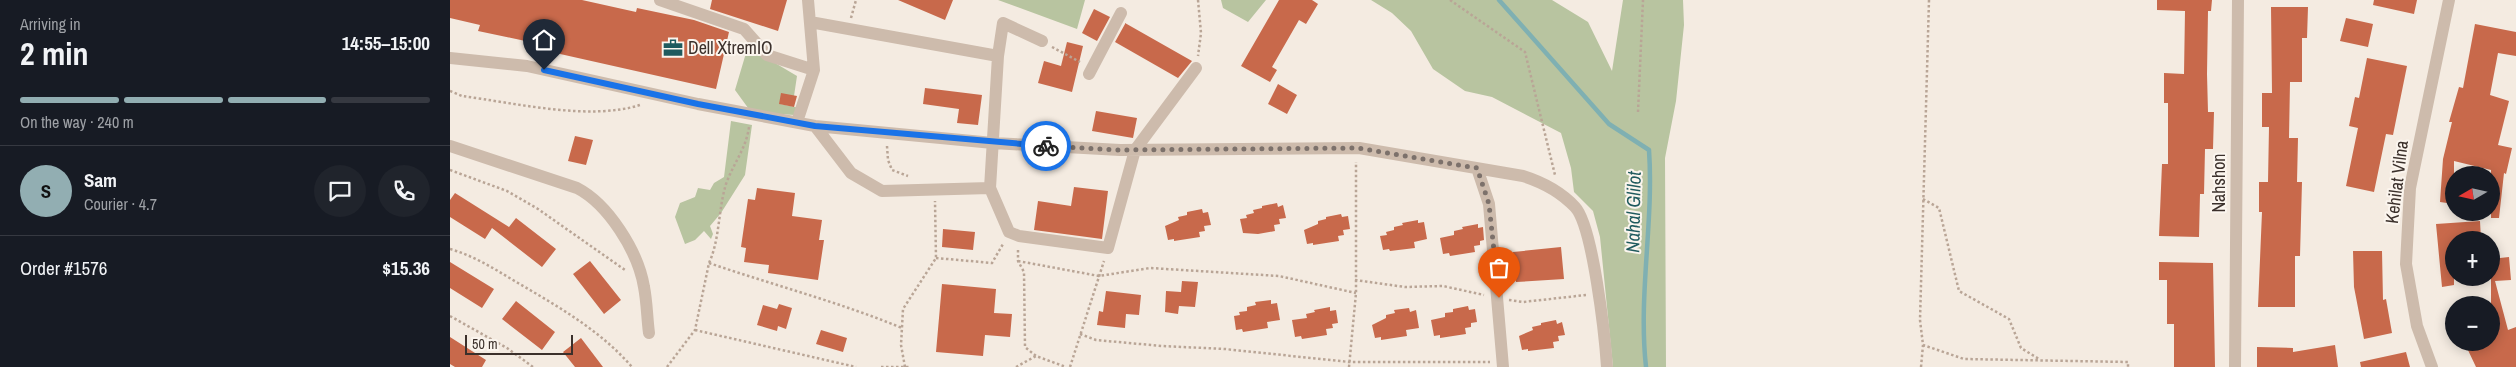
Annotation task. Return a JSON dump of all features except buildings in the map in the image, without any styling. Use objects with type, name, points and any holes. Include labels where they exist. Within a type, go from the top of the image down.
[{"type":"street","points":[[660,0],[744,29],[767,55],[814,70]]},
{"type":"street","points":[[797,122],[814,70],[808,0]]},
{"type":"street","name":"Nahshon","points":[[2235,367],[2238,0]]},
{"type":"street","name":"Kehilat Vilna","points":[[2432,367],[2417,326],[2406,264],[2410,188],[2449,0]]},
{"type":"street","points":[[1091,72],[1121,13]]},
{"type":"street","points":[[810,22],[998,56]]},
{"type":"street","points":[[1042,41],[1003,23],[998,56],[990,188],[1014,234],[1108,248],[1136,150],[1196,68]]},
{"type":"street","points":[[450,58],[527,66],[698,104],[815,126],[993,143],[1136,150],[1356,148],[1477,168],[1540,181],[1576,208],[1588,232],[1606,367]]},
{"type":"street","points":[[815,126],[851,173],[882,191],[990,188]]},
{"type":"street","points":[[450,146],[576,188],[592,196],[624,234],[644,285],[649,333]]},
{"type":"street","points":[[1477,168],[1489,204],[1504,365]]},
{"type":"path","points":[[848,29],[856,0]]},
{"type":"path","points":[[1196,68],[1201,33],[1198,0]]},
{"type":"path","points":[[1450,0],[1525,52],[1559,194]]},
{"type":"path","points":[[1638,112],[1643,0]]},
{"type":"path","points":[[1921,367],[1923,345],[1920,320],[1929,0]]},
{"type":"path","points":[[1042,41],[1091,72]]},
{"type":"path","points":[[450,91],[462,96],[587,112],[627,109],[642,104]]},
{"type":"path","points":[[667,367],[695,330],[709,263],[714,253],[721,203],[727,182],[747,141],[751,114]]},
{"type":"path","points":[[888,133],[888,160],[892,170],[914,178]]},
{"type":"path","points":[[1349,367],[1356,292],[1356,148]]},
{"type":"path","points":[[450,170],[507,191],[644,285]]},
{"type":"path","points":[[905,367],[900,345],[903,309],[936,258],[934,190]]},
{"type":"path","points":[[1923,199],[1938,208],[1959,290],[2009,319],[2021,348],[2040,360]]},
{"type":"path","points":[[936,258],[992,263],[1014,234]]},
{"type":"path","points":[[1014,234],[1018,261],[1024,272],[1025,347],[1036,356],[1068,367],[1108,248]]},
{"type":"path","points":[[450,249],[481,262],[562,309],[591,330],[632,367]]},
{"type":"path","points":[[1018,261],[1099,276],[1150,268],[1279,276],[1356,292]]},
{"type":"path","points":[[709,263],[779,287],[821,297],[902,328]]},
{"type":"path","points":[[1355,280],[1405,287],[1443,286],[1523,302],[1597,294]]},
{"type":"path","points":[[450,316],[507,348],[533,367]]},
{"type":"path","points":[[695,330],[856,367]]},
{"type":"path","points":[[1080,334],[1096,340],[1162,346],[1225,348],[1349,362],[1504,365]]},
{"type":"path","points":[[1923,345],[1964,359],[2128,362],[2128,367]]},
{"type":"path","points":[[1016,367],[1036,356]]},
{"type":"path","points":[[881,367],[909,367]]},
{"type":"green space","points":[[998,0],[1085,0],[1077,29]]},
{"type":"green space","points":[[1221,0],[1266,0],[1248,22],[1223,8]]},
{"type":"green space","points":[[1371,0],[1552,0],[1588,22],[1612,71],[1623,0],[1683,0],[1684,25],[1676,101],[1665,158],[1666,367],[1613,367],[1600,237],[1593,211],[1574,192],[1571,168],[1561,133],[1492,97],[1465,91],[1433,69],[1411,31],[1392,13]]},
{"type":"green space","points":[[749,43],[770,60],[797,76],[794,96],[780,104],[800,108],[794,115],[751,112],[735,90]]},
{"type":"green space","points":[[731,121],[752,125],[745,175],[721,213],[710,226],[713,234],[711,239],[704,231],[695,240],[685,244],[675,217],[680,203],[695,197],[698,188],[710,190],[714,183],[724,177]]},
{"type":"waterway","name":"Nahal Glilot","points":[[1499,0],[1609,124],[1649,150],[1650,204],[1644,313],[1646,367]]},
{"type":"way so far","points":[[1046,146],[1120,150],[1358,148],[1477,168],[1489,204],[1499,298]]},
{"type":"place","name":"Dell XtremIO","points":[[673,48]]},
{"type":"route","points":[[544,70],[698,104],[815,126],[993,143],[1046,146]]}]
